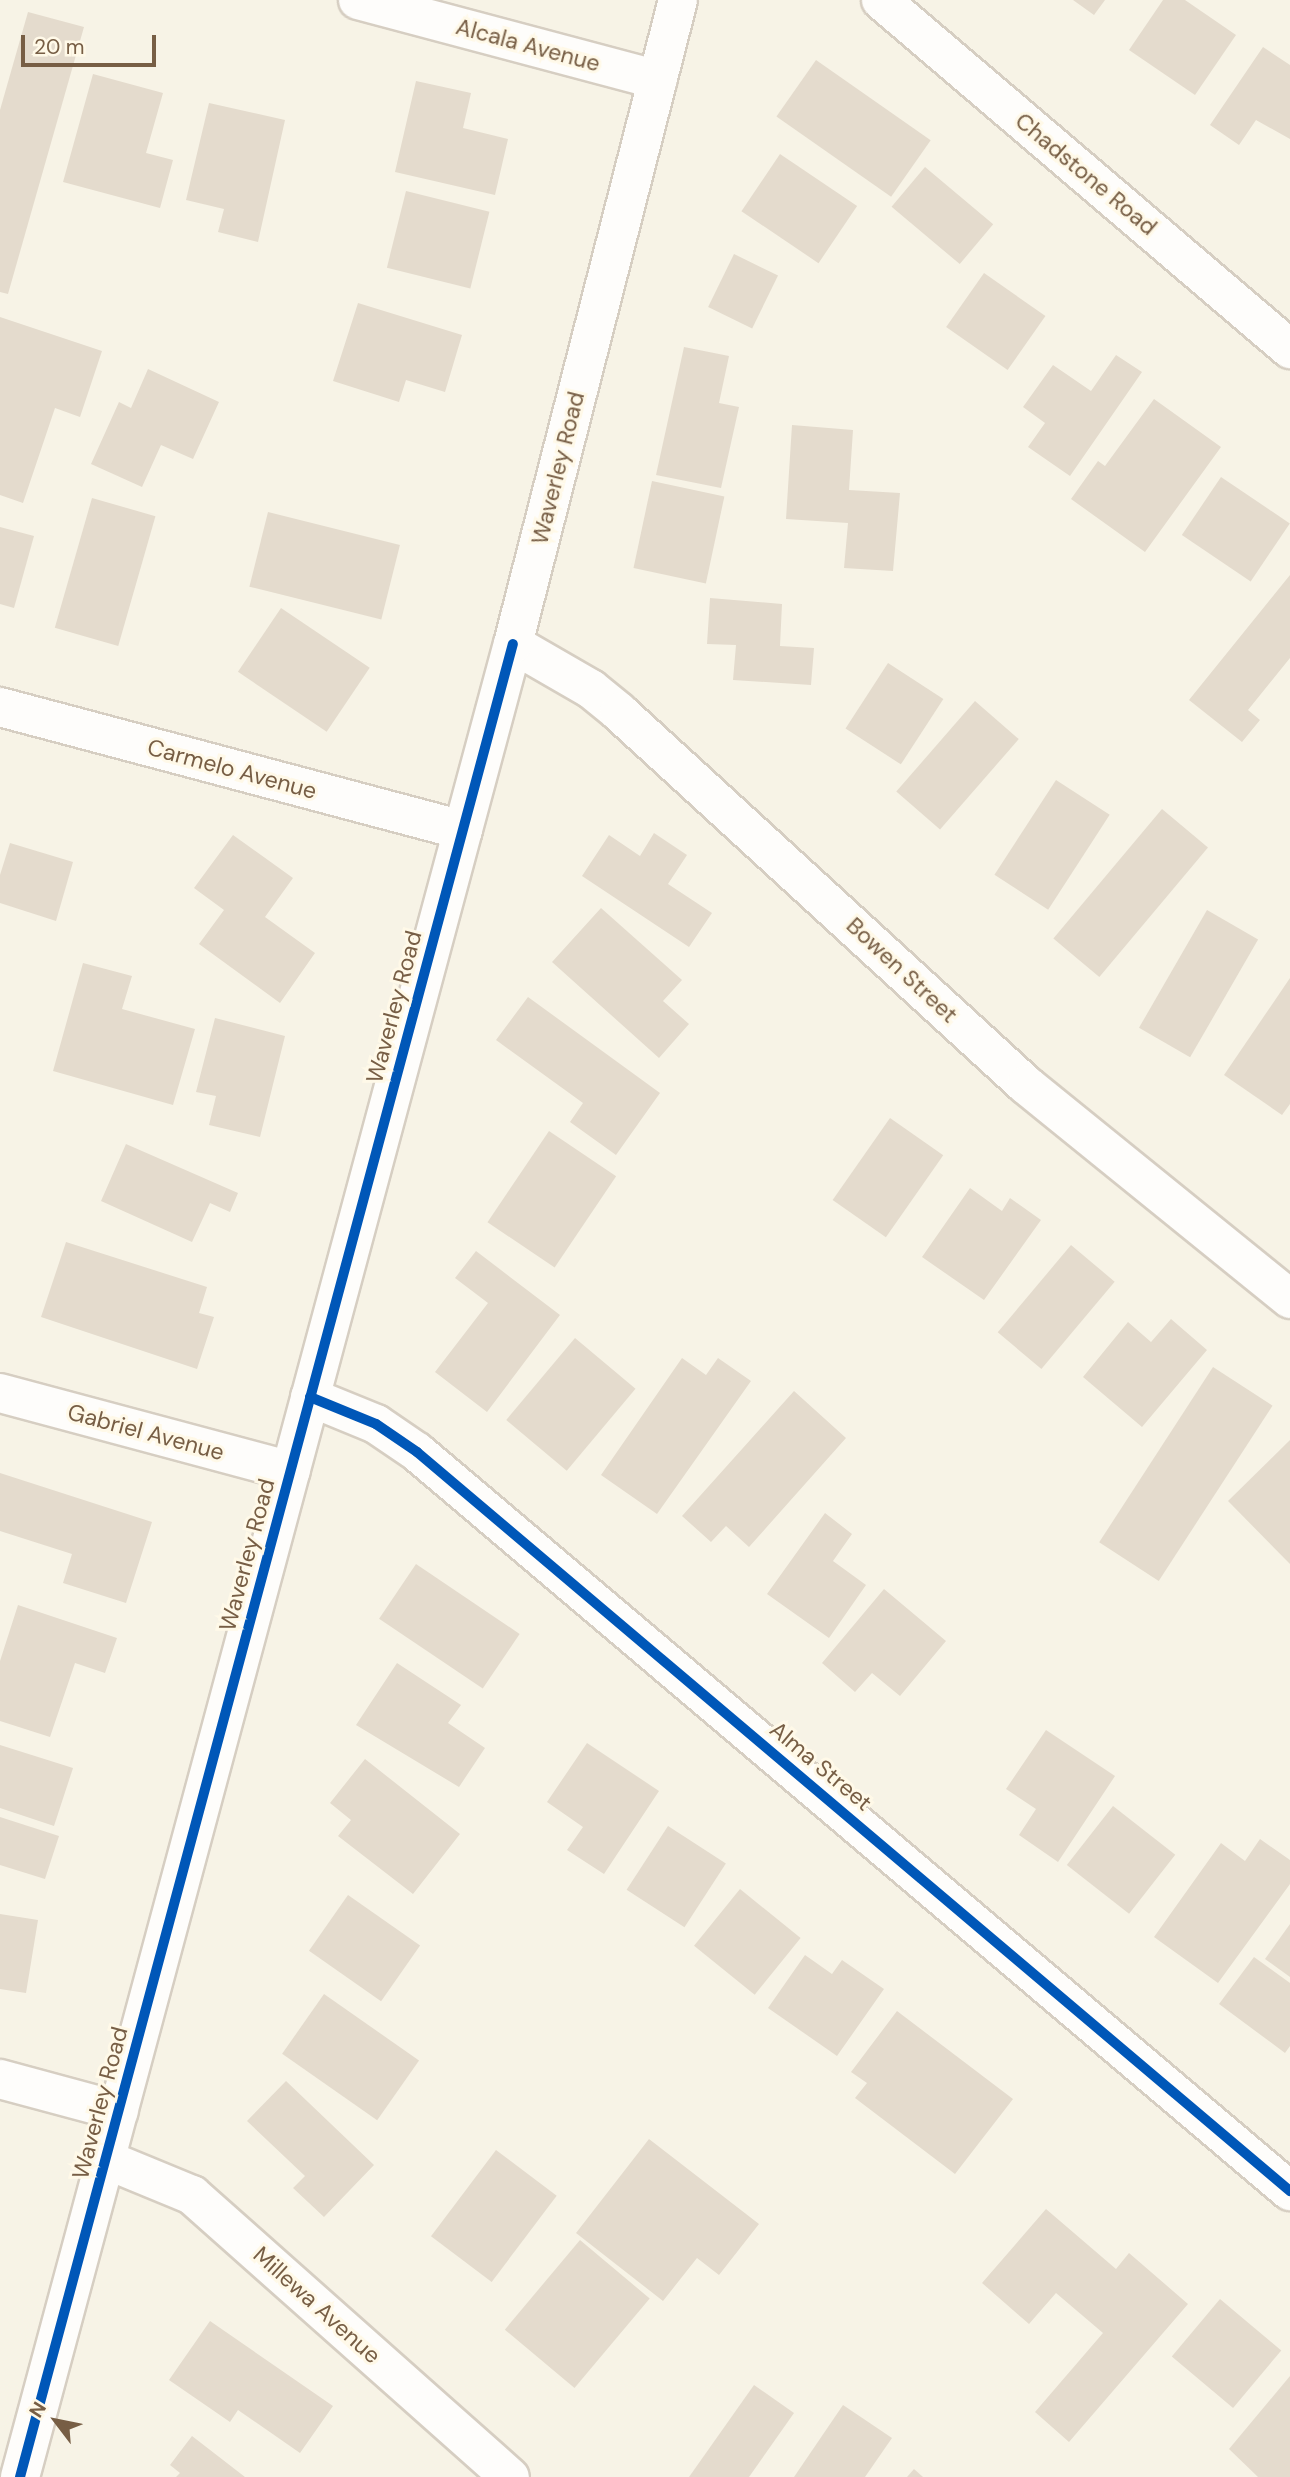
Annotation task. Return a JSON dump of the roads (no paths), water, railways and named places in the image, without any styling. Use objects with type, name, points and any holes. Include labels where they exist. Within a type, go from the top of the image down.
[{"type":"street","name":"Alcala Avenue","points":[[358,0],[658,80]]},
{"type":"street","name":"Waverley Road","points":[[20,2477],[513,643],[678,0]]},
{"type":"street","name":"Chadstone Road","points":[[881,0],[1290,349]]},
{"type":"street","name":"Bowen Street","points":[[513,643],[591,689],[619,712],[1026,1085],[1290,1299]]},
{"type":"street","name":"Carmelo Avenue","points":[[0,707],[463,830]]},
{"type":"street","name":"Gabriel Avenue","points":[[0,1393],[292,1471]]},
{"type":"street","name":"Alma Street","points":[[310,1397],[376,1424],[417,1452],[1290,2191]]},
{"type":"street","points":[[0,2079],[120,2110]]},
{"type":"street","name":"Millewa Avenue","points":[[107,2160],[192,2195],[510,2477]]}]
